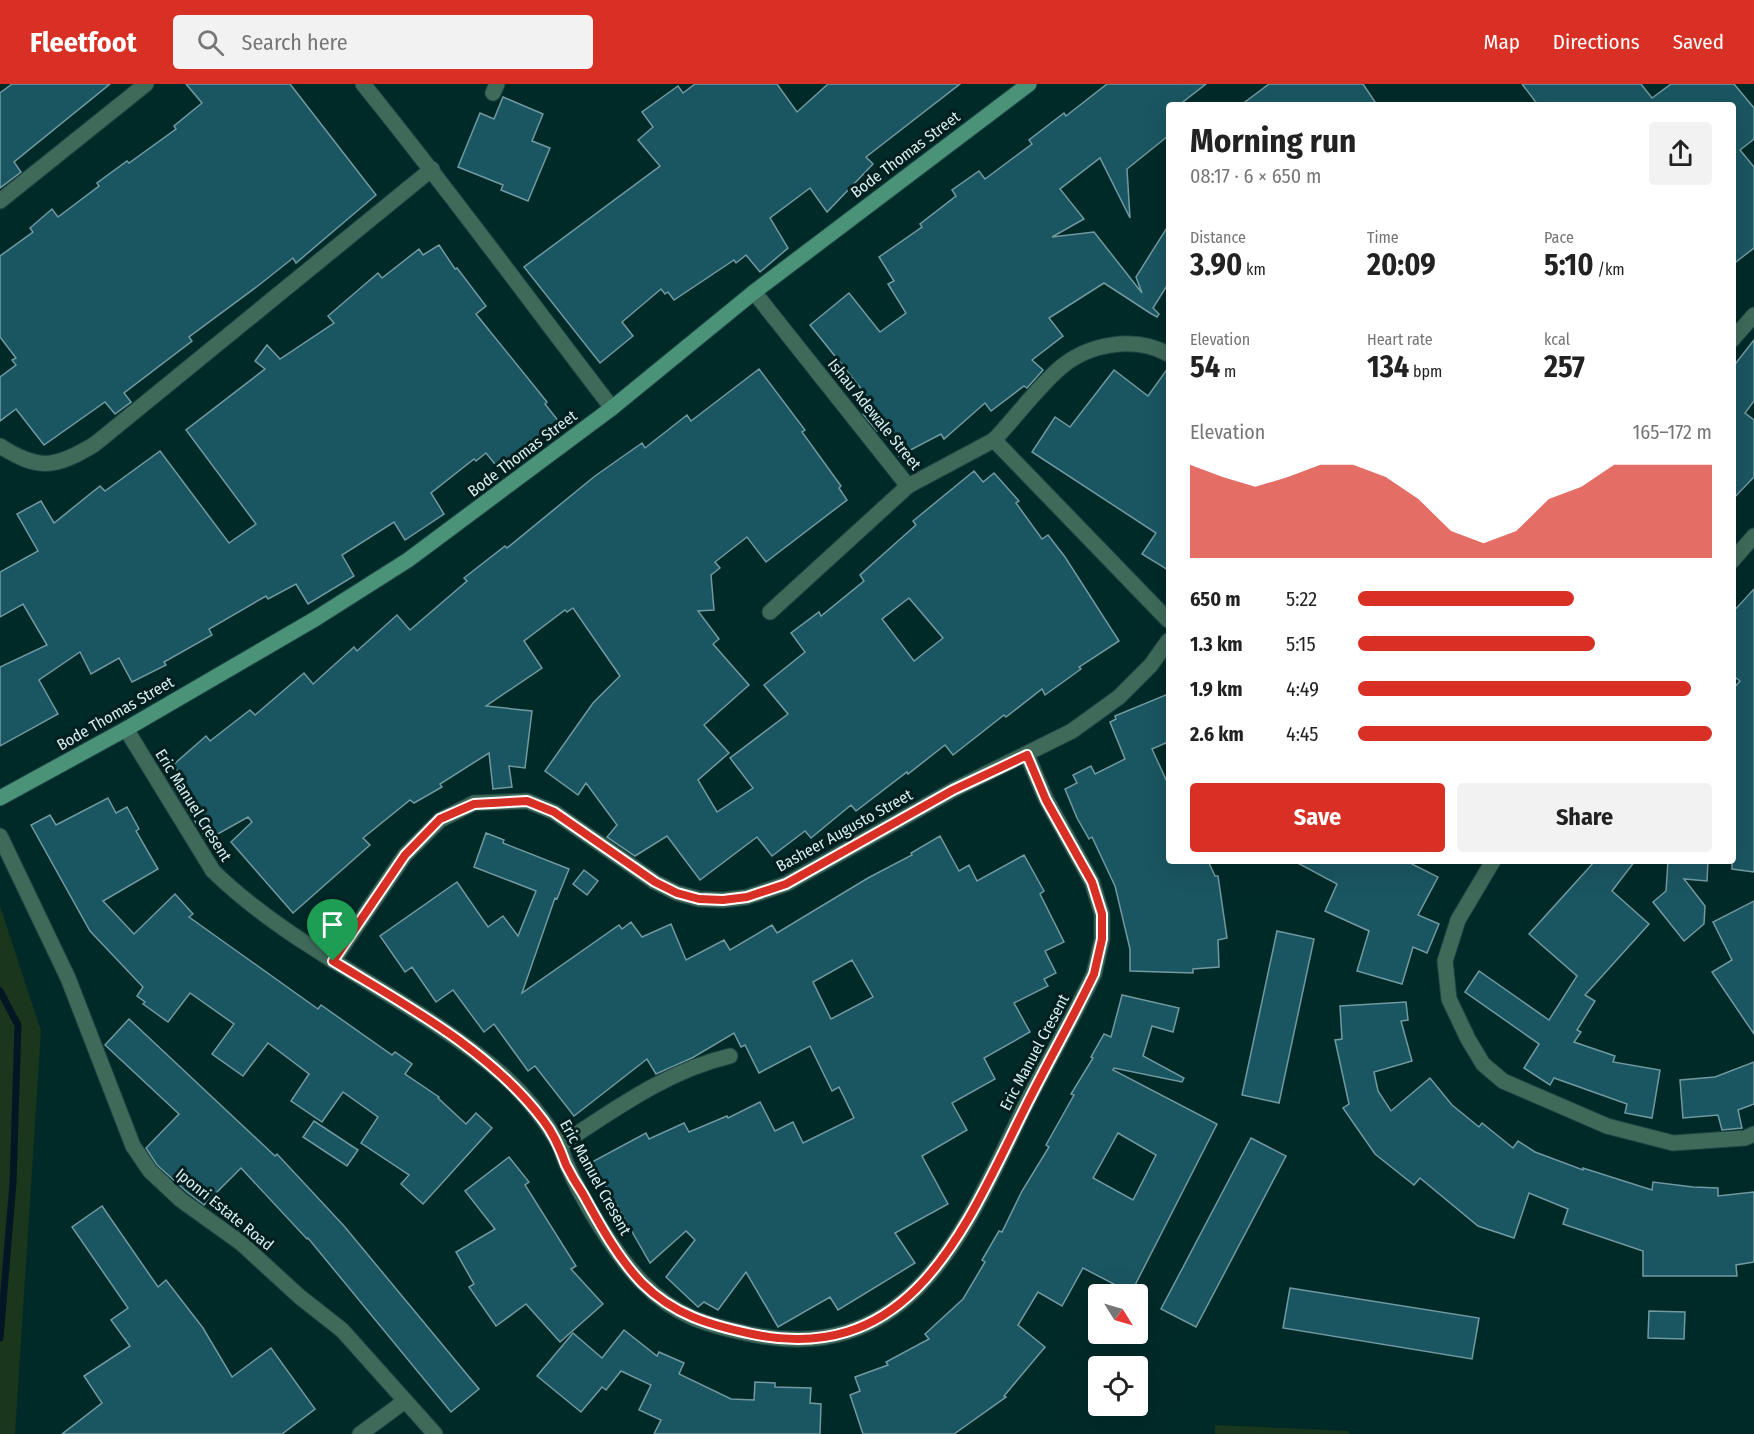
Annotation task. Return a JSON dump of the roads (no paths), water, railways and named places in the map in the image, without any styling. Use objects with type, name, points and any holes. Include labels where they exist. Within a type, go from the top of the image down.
[{"type":"main road","name":"Bode Thomas Street","points":[[0,798],[126,729],[315,619],[408,560],[612,408],[754,292],[1029,84]]},
{"type":"street","points":[[0,201],[146,84]]},
{"type":"street","points":[[363,84],[432,169],[496,258],[612,408]]},
{"type":"street","points":[[0,446],[22,460],[51,464],[73,457],[95,444],[432,169]]},
{"type":"street","name":"Ishau Adewale Street","points":[[754,292],[908,486],[994,440],[1060,368],[1078,357],[1097,348],[1122,344],[1143,345],[1166,353]]},
{"type":"street","points":[[1736,335],[1754,315]]},
{"type":"street","points":[[994,440],[1166,618]]},
{"type":"street","points":[[770,612],[908,486]]},
{"type":"street","points":[[1736,556],[1754,536]]},
{"type":"street","name":"Basheer Augusto Street","points":[[333,961],[405,855],[440,819],[474,804],[527,801],[554,812],[655,882],[677,893],[699,899],[723,900],[747,897],[786,884],[953,790],[1072,731],[1119,697],[1150,665],[1166,644]]},
{"type":"street","name":"Eric Manuel Cresent","points":[[126,729],[213,872],[231,889],[333,961],[458,1040],[507,1079],[543,1119],[560,1145],[567,1166],[599,1225],[640,1281],[659,1299],[684,1315],[708,1324],[778,1340],[816,1339],[854,1331],[892,1311],[926,1279],[957,1239],[1094,974],[1102,939],[1102,914],[1092,882],[1046,800],[1027,755]]},
{"type":"street","name":"Iponri Estate Road","points":[[0,836],[68,978],[133,1146],[150,1171],[181,1200],[241,1244],[300,1297],[342,1330],[435,1434]]},
{"type":"street","points":[[1490,864],[1458,920],[1445,961],[1449,999],[1483,1064],[1503,1081],[1607,1126],[1673,1143],[1745,1138],[1754,1134]]},
{"type":"street","points":[[560,1145],[650,1087],[702,1063],[730,1056]]},
{"type":"street","points":[[360,1434],[405,1401]]},
{"type":"waterway","points":[[0,991],[18,1025],[13,1183],[0,1338]]}]
